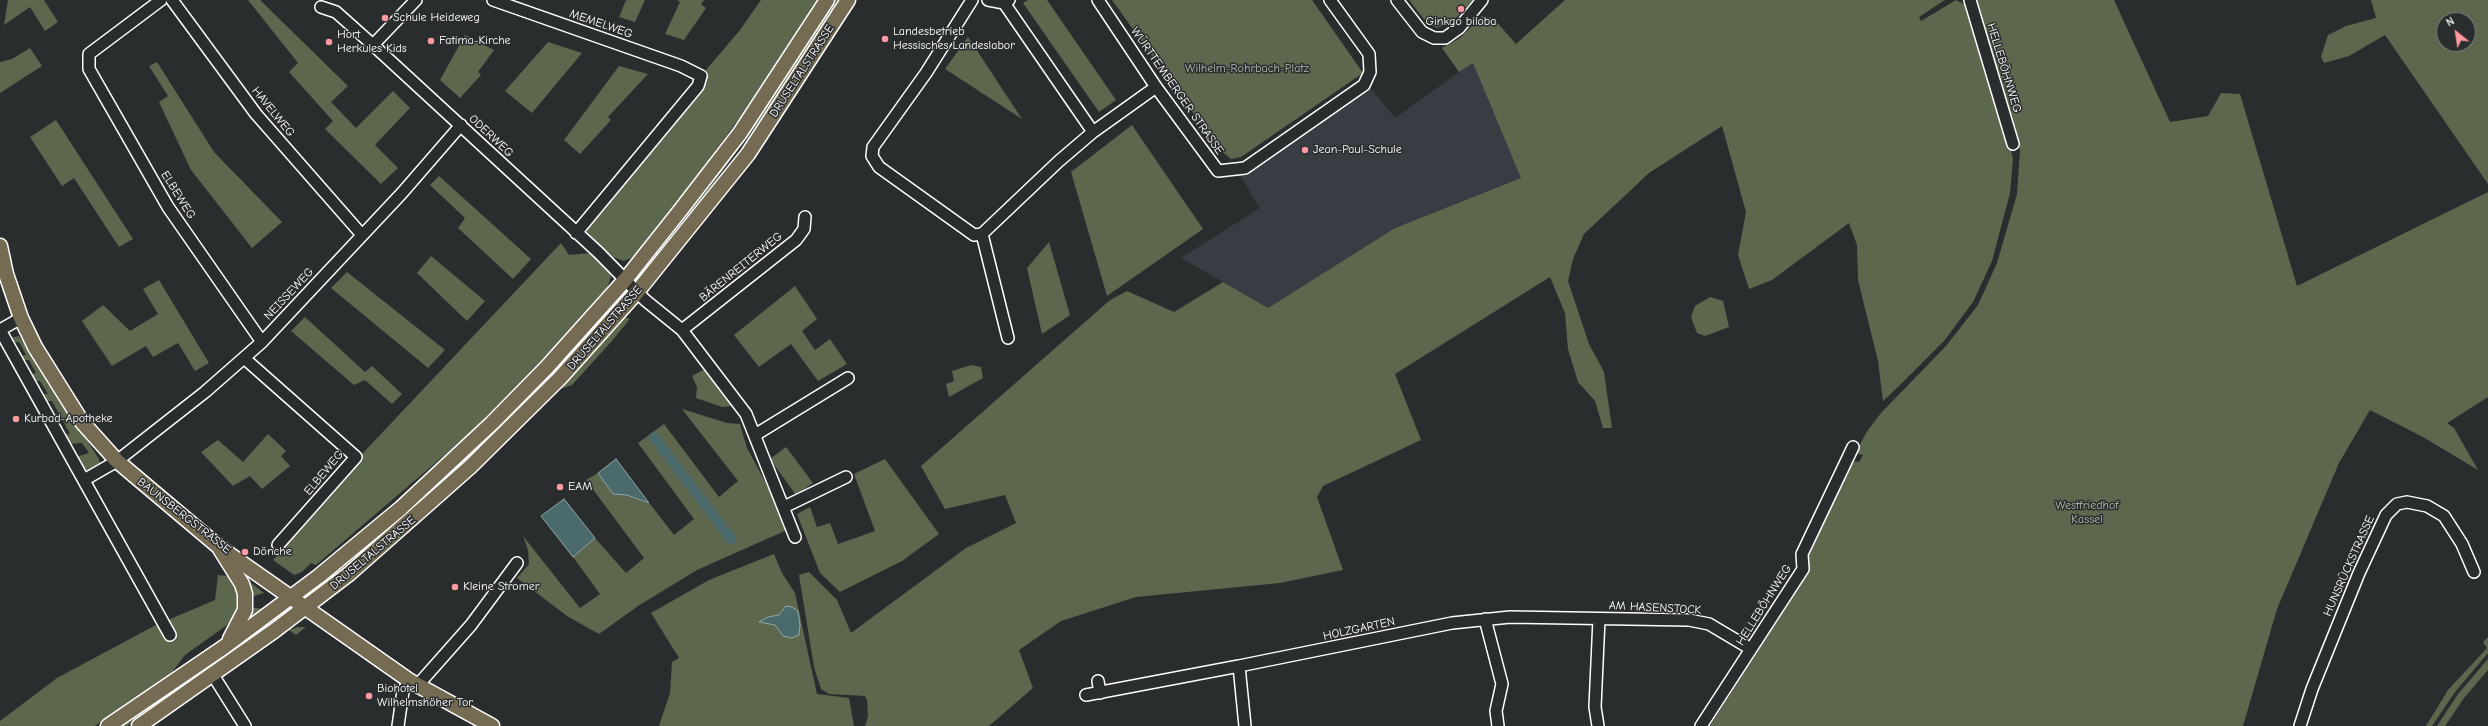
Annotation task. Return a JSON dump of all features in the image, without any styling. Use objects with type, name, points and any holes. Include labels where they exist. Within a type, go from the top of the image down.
[{"type":"main road","name":"DRUSELTALSTRASSE","points":[[108,726],[224,646],[292,596],[401,508],[492,422],[547,367],[625,280],[740,133],[827,0]]},
{"type":"main road","name":"DRUSELTALSTRASSE","points":[[139,726],[307,607],[400,531],[470,467],[560,378],[637,292],[748,154],[848,0]]},
{"type":"main road","name":"BAUNSBERGSTRASSE","points":[[0,246],[3,275],[21,318],[35,347],[82,422],[117,461],[219,547],[292,596]]},
{"type":"main road","points":[[219,547],[242,584],[245,594],[245,610],[241,620],[224,646]]},
{"type":"main road","points":[[292,596],[414,684],[492,726]]},
{"type":"street","name":"ELBEWEG","points":[[161,0],[89,54],[89,69],[168,206],[262,342]]},
{"type":"street","name":"HAVELWEG","points":[[172,0],[256,114],[362,235]]},
{"type":"street","points":[[373,45],[416,0]]},
{"type":"street","name":"MEMELWEG","points":[[492,0],[681,66],[701,76],[698,86],[576,233]]},
{"type":"street","points":[[972,0],[926,74],[873,147],[872,156],[879,168],[974,235],[982,234],[1059,161],[1093,132],[1156,87]]},
{"type":"street","points":[[988,0],[1006,2],[1093,132]]},
{"type":"street","name":"WÜRTTEMBERGER STRASSE","points":[[1098,0],[1156,87],[1218,171],[1245,168],[1364,85],[1370,72],[1369,54],[1330,0]]},
{"type":"street","points":[[1397,0],[1422,32],[1434,38],[1445,38],[1459,28],[1482,0]]},
{"type":"street","name":"HELLEBÖHNWEG","points":[[1970,0],[2013,144]]},
{"type":"street","name":"ODERWEG","points":[[321,7],[336,12],[373,45],[461,125],[637,292],[682,330],[746,414],[795,537]]},
{"type":"street","name":"NEISSEWEG","points":[[117,461],[205,392],[262,342],[402,193],[461,125]]},
{"type":"street","name":"BÄRENREITERWEG","points":[[682,330],[796,240],[804,229],[805,217]]},
{"type":"street","points":[[982,234],[1008,338]]},
{"type":"street","points":[[21,318],[0,330],[170,635]]},
{"type":"street","name":"ELBEWEG","points":[[244,358],[356,457],[278,545]]},
{"type":"street","points":[[755,435],[848,378]]},
{"type":"street","name":"HELLEBÖHNWEG","points":[[1701,726],[1803,569],[1802,554],[1853,447]]},
{"type":"street","points":[[84,480],[117,461]]},
{"type":"street","points":[[784,507],[846,477]]},
{"type":"street","name":"HUNSRÜCKSTRASSE","points":[[2300,726],[2321,664],[2359,573],[2386,515],[2397,504],[2407,502],[2427,506],[2444,516],[2462,544],[2474,572]]},
{"type":"street","points":[[398,726],[403,691],[414,684],[471,625],[517,563]]},
{"type":"street","name":"AM HASENSTOCK","points":[[1485,619],[1510,617],[1689,620],[1709,624],[1751,649]]},
{"type":"street","name":"AM HASENSTOCK","points":[[1598,726],[1595,707],[1599,618]]},
{"type":"street","points":[[1485,619],[1502,684],[1496,711],[1498,726]]},
{"type":"street","name":"HOLZGARTEN","points":[[1086,695],[1452,623],[1485,619]]},
{"type":"street","points":[[1239,666],[1245,726]]},
{"type":"street","points":[[213,675],[245,726]]},
{"type":"street","points":[[1098,681],[1100,693]]},
{"type":"shaded area","points":[[1473,62],[1522,178],[1395,228],[1268,308],[1181,258],[1260,208],[1239,174],[1369,86],[1395,118]]},
{"type":"green space","points":[[8,0],[44,0],[58,22],[45,31],[30,7],[4,25]]},
{"type":"green space","points":[[248,0],[260,0],[348,86],[331,102],[356,128],[393,91],[410,108],[375,145],[398,168],[381,184],[325,129],[333,121],[289,72],[298,63]]},
{"type":"green space","points":[[626,0],[645,0],[635,22],[619,17]]},
{"type":"green space","points":[[677,0],[704,0],[701,4],[706,8],[684,40],[665,34],[680,2]]},
{"type":"green space","points":[[761,0],[817,0],[766,82],[662,223],[634,257],[624,261],[613,257],[588,235],[587,230],[595,218],[696,94],[707,77],[706,70],[740,30]]},
{"type":"green space","points":[[834,0],[840,0],[765,113],[686,221],[688,212]]},
{"type":"green space","points":[[1028,0],[1047,0],[1116,100],[1099,112],[1023,3]]},
{"type":"green space","name":"Wilhelm-Rohrbach-Platz","points":[[1112,0],[1312,0],[1363,73],[1241,157],[1231,159],[1219,149]]},
{"type":"green space","points":[[1409,0],[1473,0],[1452,22],[1437,28],[1427,23]]},
{"type":"green space","points":[[1565,0],[1945,0],[1919,17],[1921,21],[1956,0],[1968,6],[2013,158],[2010,193],[1992,261],[1973,302],[1944,341],[1883,401],[1878,361],[1858,280],[1857,245],[1849,223],[1772,280],[1749,289],[1738,255],[1746,212],[1722,126],[1649,173],[1584,234],[1573,259],[1568,281],[1589,344],[1604,372],[1612,428],[1603,428],[1595,401],[1578,382],[1568,349],[1565,313],[1550,277],[1395,374],[1421,440],[1323,486],[1317,497],[1343,570],[1280,583],[1136,597],[1061,621],[1019,650],[1033,688],[989,726],[865,726],[868,716],[867,700],[865,696],[829,694],[821,689],[814,667],[799,575],[809,572],[837,600],[851,633],[966,548],[1016,523],[1005,495],[945,509],[921,466],[1110,300],[1127,291],[1174,312],[1223,282],[1268,308],[1395,228],[1521,178],[1473,63],[1459,72],[1442,48],[1460,38],[1482,16],[1493,18],[1516,44]]},
{"type":"green space","name":"Westfriedhof Kassel","points":[[1974,0],[2114,0],[2170,122],[2208,116],[2221,93],[2240,94],[2297,286],[2488,192],[2488,397],[2447,423],[2454,428],[2478,470],[2423,437],[2370,410],[2339,463],[2277,609],[2243,726],[1710,726],[1808,573],[1808,554],[1852,461],[1859,462],[1863,455],[1855,453],[1868,430],[1881,413],[1946,346],[1978,305],[1997,263],[2017,194],[2020,150]]},
{"type":"green space","points":[[2371,0],[2488,0],[2488,184],[2385,35],[2349,56],[2324,63],[2321,57],[2328,35],[2346,26],[2376,18]]},
{"type":"green space","points":[[465,35],[494,50],[478,72],[481,75],[460,98],[440,80]]},
{"type":"green space","points":[[968,37],[1022,119],[945,69]]},
{"type":"green space","points":[[548,42],[582,53],[532,113],[505,91]]},
{"type":"green space","points":[[30,48],[42,66],[0,93],[0,62],[12,59]]},
{"type":"green space","points":[[157,62],[214,152],[282,222],[252,248],[191,170],[159,102],[168,96],[149,66]]},
{"type":"green space","points":[[619,66],[648,74],[608,117],[611,120],[580,154],[564,140]]},
{"type":"green space","points":[[56,120],[133,239],[119,247],[74,178],[62,186],[30,137]]},
{"type":"green space","points":[[1132,125],[1203,229],[1107,296],[1071,172]]},
{"type":"green space","points":[[439,176],[531,259],[513,279],[458,228],[465,218],[430,185]]},
{"type":"green space","points":[[1049,242],[1070,315],[1042,334],[1027,268]]},
{"type":"green space","points":[[561,243],[569,255],[592,253],[606,265],[611,277],[606,291],[548,354],[468,435],[316,565],[311,563],[302,572],[294,575],[273,560],[354,469],[363,453]]},
{"type":"green space","points":[[431,256],[485,301],[467,321],[417,273]]},
{"type":"green space","points":[[347,272],[445,350],[428,368],[331,288]]},
{"type":"green space","points":[[159,280],[209,363],[195,371],[178,343],[153,357],[146,346],[112,366],[82,321],[103,305],[130,331],[158,314],[143,289]]},
{"type":"green space","points":[[795,286],[817,319],[802,331],[815,350],[830,339],[847,364],[818,381],[791,344],[759,367],[734,335]]},
{"type":"green space","points":[[1710,297],[1723,301],[1729,327],[1705,336],[1697,333],[1691,317],[1695,306]]},
{"type":"green space","points":[[305,317],[365,372],[372,366],[402,394],[392,404],[365,380],[354,385],[291,331]]},
{"type":"green space","points":[[625,317],[630,319],[611,342],[572,385],[563,388],[561,386]]},
{"type":"green space","points":[[19,336],[99,459],[100,466],[93,471],[83,469],[76,457],[89,453],[82,443],[69,444],[63,435],[70,434],[63,421],[55,421],[52,415],[59,414],[52,401],[44,401],[41,394],[48,394],[40,381],[33,381],[30,374],[36,373],[29,360],[22,360],[19,356],[26,355],[19,342],[11,342],[10,338]]},
{"type":"green space","points":[[579,342],[573,354],[477,451],[328,582],[326,579],[396,520]]},
{"type":"green space","points":[[971,365],[981,367],[983,378],[949,397],[946,384],[954,381],[952,371]]},
{"type":"green space","points":[[703,370],[709,370],[730,399],[731,406],[722,407],[696,398],[697,387],[692,376]]},
{"type":"green space","points":[[682,409],[727,423],[740,424],[747,448],[767,485],[787,530],[697,570],[638,606],[599,634],[567,616],[517,578],[529,564],[528,550],[523,536],[580,608],[600,594],[573,557],[595,538],[626,573],[644,558],[586,480],[598,473],[613,494],[627,495],[650,504],[674,535],[694,519],[638,443],[664,424],[719,497],[738,481]]},
{"type":"green space","points":[[268,434],[286,451],[281,456],[290,466],[262,489],[250,476],[233,486],[201,452],[218,440],[243,462]]},
{"type":"green space","points":[[786,447],[813,483],[796,495],[770,459]]},
{"type":"green space","points":[[885,459],[939,534],[902,561],[840,592],[820,573],[797,514],[810,507],[817,527],[830,523],[838,544],[875,531],[854,474]]},
{"type":"green space","points":[[774,554],[782,573],[795,593],[817,694],[849,698],[854,726],[659,726],[670,693],[672,662],[679,658],[651,613],[709,580]]},
{"type":"green space","points":[[218,575],[228,576],[237,591],[238,603],[234,615],[227,625],[185,655],[169,676],[95,726],[0,726],[0,721],[57,678],[154,626],[215,600]]},
{"type":"green space","points":[[246,579],[264,593],[250,597]]},
{"type":"green space","points":[[249,607],[264,609],[247,620]]},
{"type":"green space","points":[[271,618],[273,621],[159,705],[127,726],[116,726]]},
{"type":"green space","points":[[298,627],[306,627],[296,635],[289,630]]},
{"type":"green space","points":[[2488,637],[2488,653],[2455,692],[2432,726],[2426,726],[2448,690],[2487,648],[2483,642]]},
{"type":"green space","points":[[2488,659],[2488,670],[2464,698],[2445,726],[2437,726],[2458,694]]},
{"type":"water","points":[[616,459],[649,503],[627,495],[613,494],[598,473]]},
{"type":"water","points":[[564,499],[595,538],[573,557],[541,516]]},
{"type":"water","points":[[786,606],[792,607],[798,611],[800,625],[799,635],[792,638],[783,636],[775,625],[759,622],[768,617],[779,615]]},
{"type":"waterway","points":[[654,437],[731,539]]},
{"type":"place","name":"Ginkgo biloba","points":[[1461,9]]},
{"type":"place","name":"Schule Heideweg","points":[[385,18]]},
{"type":"place","name":"Landesbetrieb Hessisches Landeslabor","points":[[885,39]]},
{"type":"place","name":"Fatima-Kirche","points":[[431,41]]},
{"type":"place","name":"Hort Herkules Kids","points":[[329,42]]},
{"type":"place","name":"Jean-Paul-Schule","points":[[1305,150]]},
{"type":"place","name":"Kurbad-Apotheke","points":[[16,419]]},
{"type":"place","name":"EAM","points":[[560,487]]},
{"type":"place","name":"Dönche","points":[[245,552]]},
{"type":"place","name":"Kleine Stromer","points":[[455,587]]},
{"type":"place","name":"Biohotel Wilhelmshöher Tor","points":[[369,696]]}]
